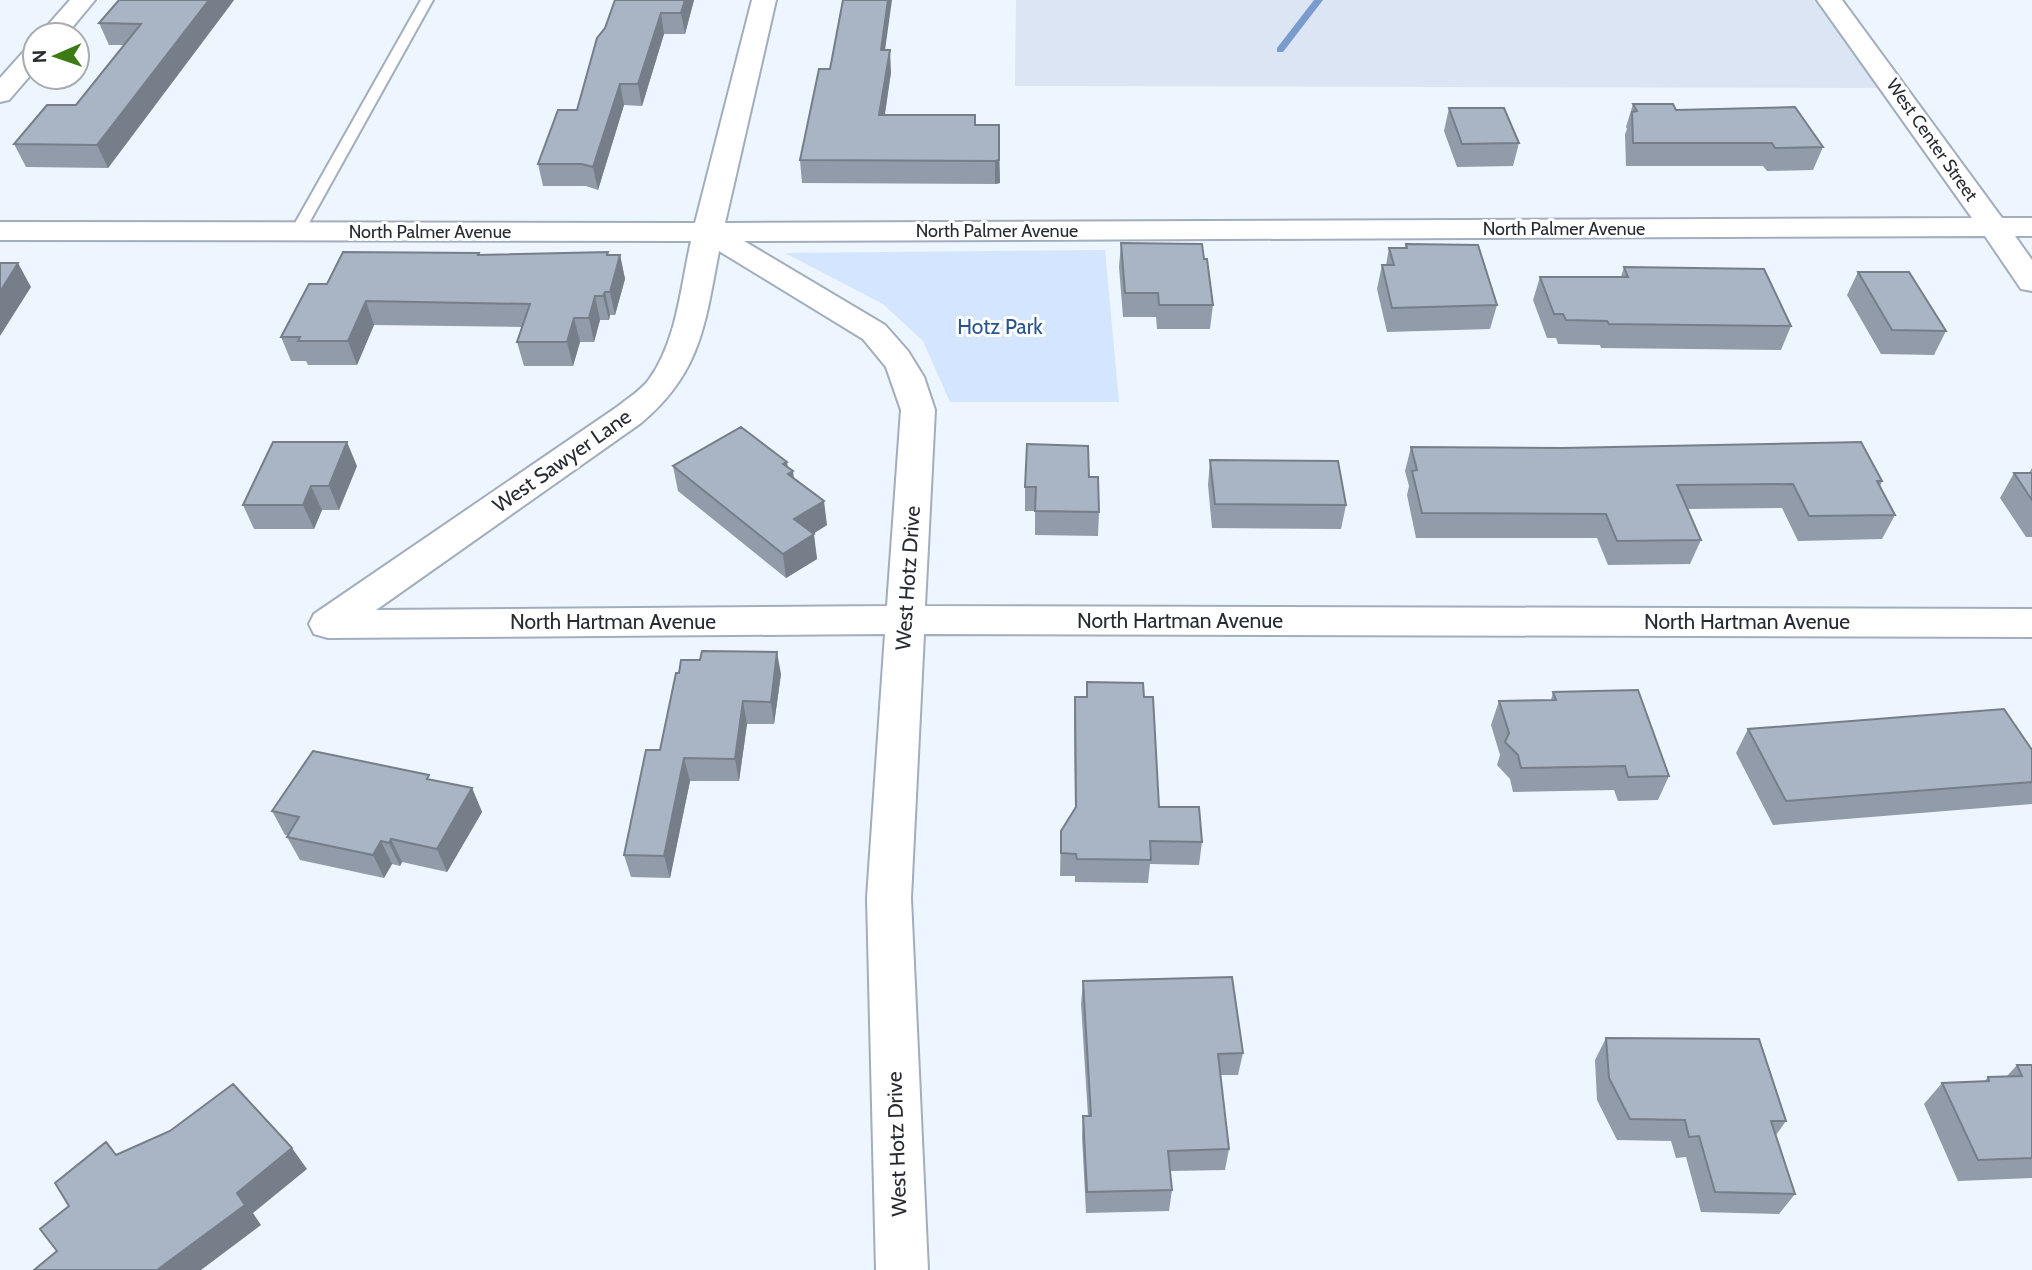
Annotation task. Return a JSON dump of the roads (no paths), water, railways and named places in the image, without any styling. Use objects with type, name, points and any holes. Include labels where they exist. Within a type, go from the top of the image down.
[{"type":"street","points":[[64,21],[83,0]]},
{"type":"street","points":[[708,232],[764,0]]},
{"type":"street","name":"West Center Street","points":[[1829,0],[1895,88],[2032,282]]},
{"type":"street","points":[[0,94],[21,70]]},
{"type":"street","name":"North Palmer Avenue","points":[[0,231],[708,232],[2032,227]]},
{"type":"street","name":"West Hotz Drive","points":[[708,232],[874,332],[891,348],[914,387],[918,410],[889,898],[902,1270]]},
{"type":"street","name":"West Sawyer Lane","points":[[328,624],[651,397],[664,383],[680,350],[708,232]]},
{"type":"street","name":"North Hartman Avenue","points":[[328,624],[905,620],[2032,623]]},
{"type":"lane","points":[[297,232],[427,0]]},
{"type":"waterway","points":[[1280,50],[1319,0]]},
{"type":"park label","name":"Hotz Park","points":[[1000,327]]}]
